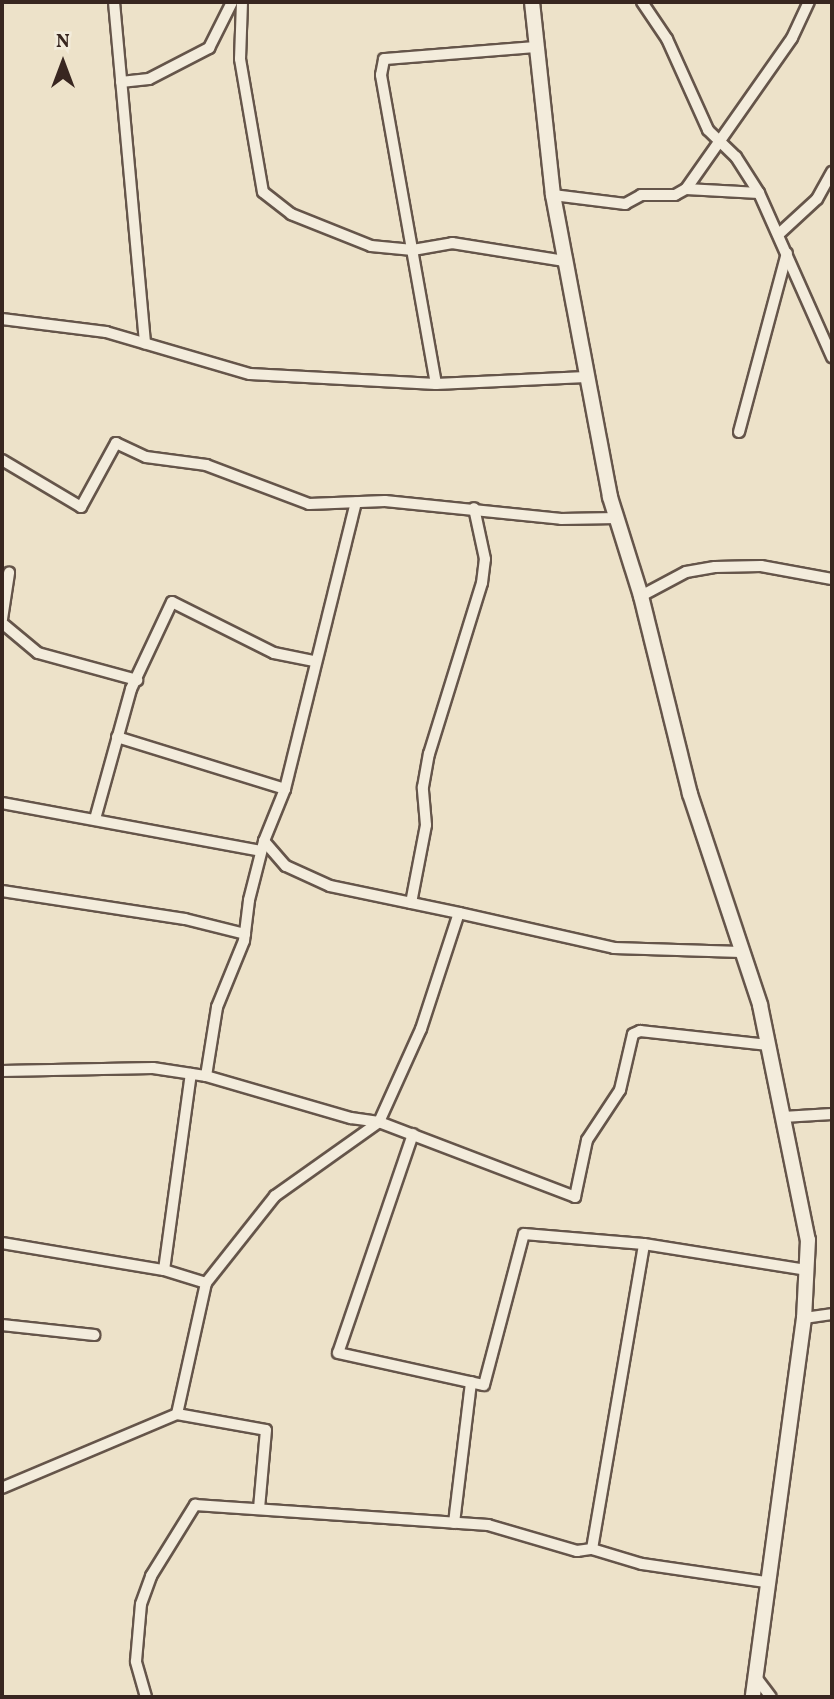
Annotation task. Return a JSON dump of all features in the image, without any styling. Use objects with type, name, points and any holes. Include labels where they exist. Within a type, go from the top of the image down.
[{"type":"street","points":[[114,2],[145,344]]},
{"type":"street","points":[[121,82],[149,79],[209,48],[232,2]]},
{"type":"street","points":[[242,2],[240,59],[263,192],[291,214],[371,246],[413,250],[452,243],[565,261]]},
{"type":"street","points":[[532,2],[553,195],[586,377],[617,518],[641,596],[690,794],[741,952],[761,1004],[808,1240],[804,1318],[766,1582],[753,1697]]},
{"type":"street","points":[[642,2],[667,39],[717,142],[736,158],[780,233],[832,357]]},
{"type":"street","points":[[553,195],[625,204],[641,195],[675,195],[686,189],[784,50],[809,2]]},
{"type":"street","points":[[436,384],[381,75],[384,59],[537,47]]},
{"type":"street","points":[[780,233],[817,199],[832,172]]},
{"type":"street","points":[[686,189],[758,193]]},
{"type":"street","points":[[739,432],[787,250]]},
{"type":"street","points":[[2,319],[106,332],[250,374],[436,384],[586,377]]},
{"type":"street","points":[[2,460],[81,507],[116,443],[146,457],[206,465],[289,499],[474,508],[561,519],[617,518]]},
{"type":"street","points":[[206,1076],[218,1006],[245,934],[263,846],[285,789],[314,661],[339,588],[356,503]]},
{"type":"street","points":[[411,903],[426,825],[423,787],[429,754],[482,583],[485,559],[474,508]]},
{"type":"street","points":[[641,596],[686,572],[715,567],[761,566],[832,579]]},
{"type":"street","points":[[9,573],[2,621],[38,653],[137,680]]},
{"type":"street","points":[[96,819],[117,737],[137,680],[172,602],[274,653],[314,661]]},
{"type":"street","points":[[117,737],[285,789]]},
{"type":"street","points":[[2,803],[263,846],[286,866],[303,876],[614,948],[741,952]]},
{"type":"street","points":[[2,891],[185,919],[245,934]]},
{"type":"street","points":[[177,1414],[206,1283],[275,1196],[379,1122],[421,1029],[458,914]]},
{"type":"street","points":[[2,1071],[153,1068],[206,1076],[351,1118],[379,1122],[575,1197],[587,1140],[620,1090],[634,1034],[640,1031],[768,1045]]},
{"type":"street","points":[[164,1270],[191,1074]]},
{"type":"street","points":[[783,1117],[832,1114]]},
{"type":"street","points":[[412,1134],[338,1353],[484,1385],[524,1234],[644,1244],[806,1270]]},
{"type":"street","points":[[2,1243],[164,1270],[206,1283]]},
{"type":"street","points":[[592,1549],[644,1244]]},
{"type":"street","points":[[804,1318],[832,1314]]},
{"type":"street","points":[[2,1325],[94,1335]]},
{"type":"street","points":[[454,1523],[471,1382]]},
{"type":"street","points":[[2,1488],[177,1414],[266,1430],[259,1509]]},
{"type":"street","points":[[146,1697],[136,1661],[141,1604],[151,1576],[195,1505],[488,1525],[577,1550],[592,1549],[642,1564],[766,1582]]},
{"type":"street","points":[[755,1676],[771,1697]]}]
